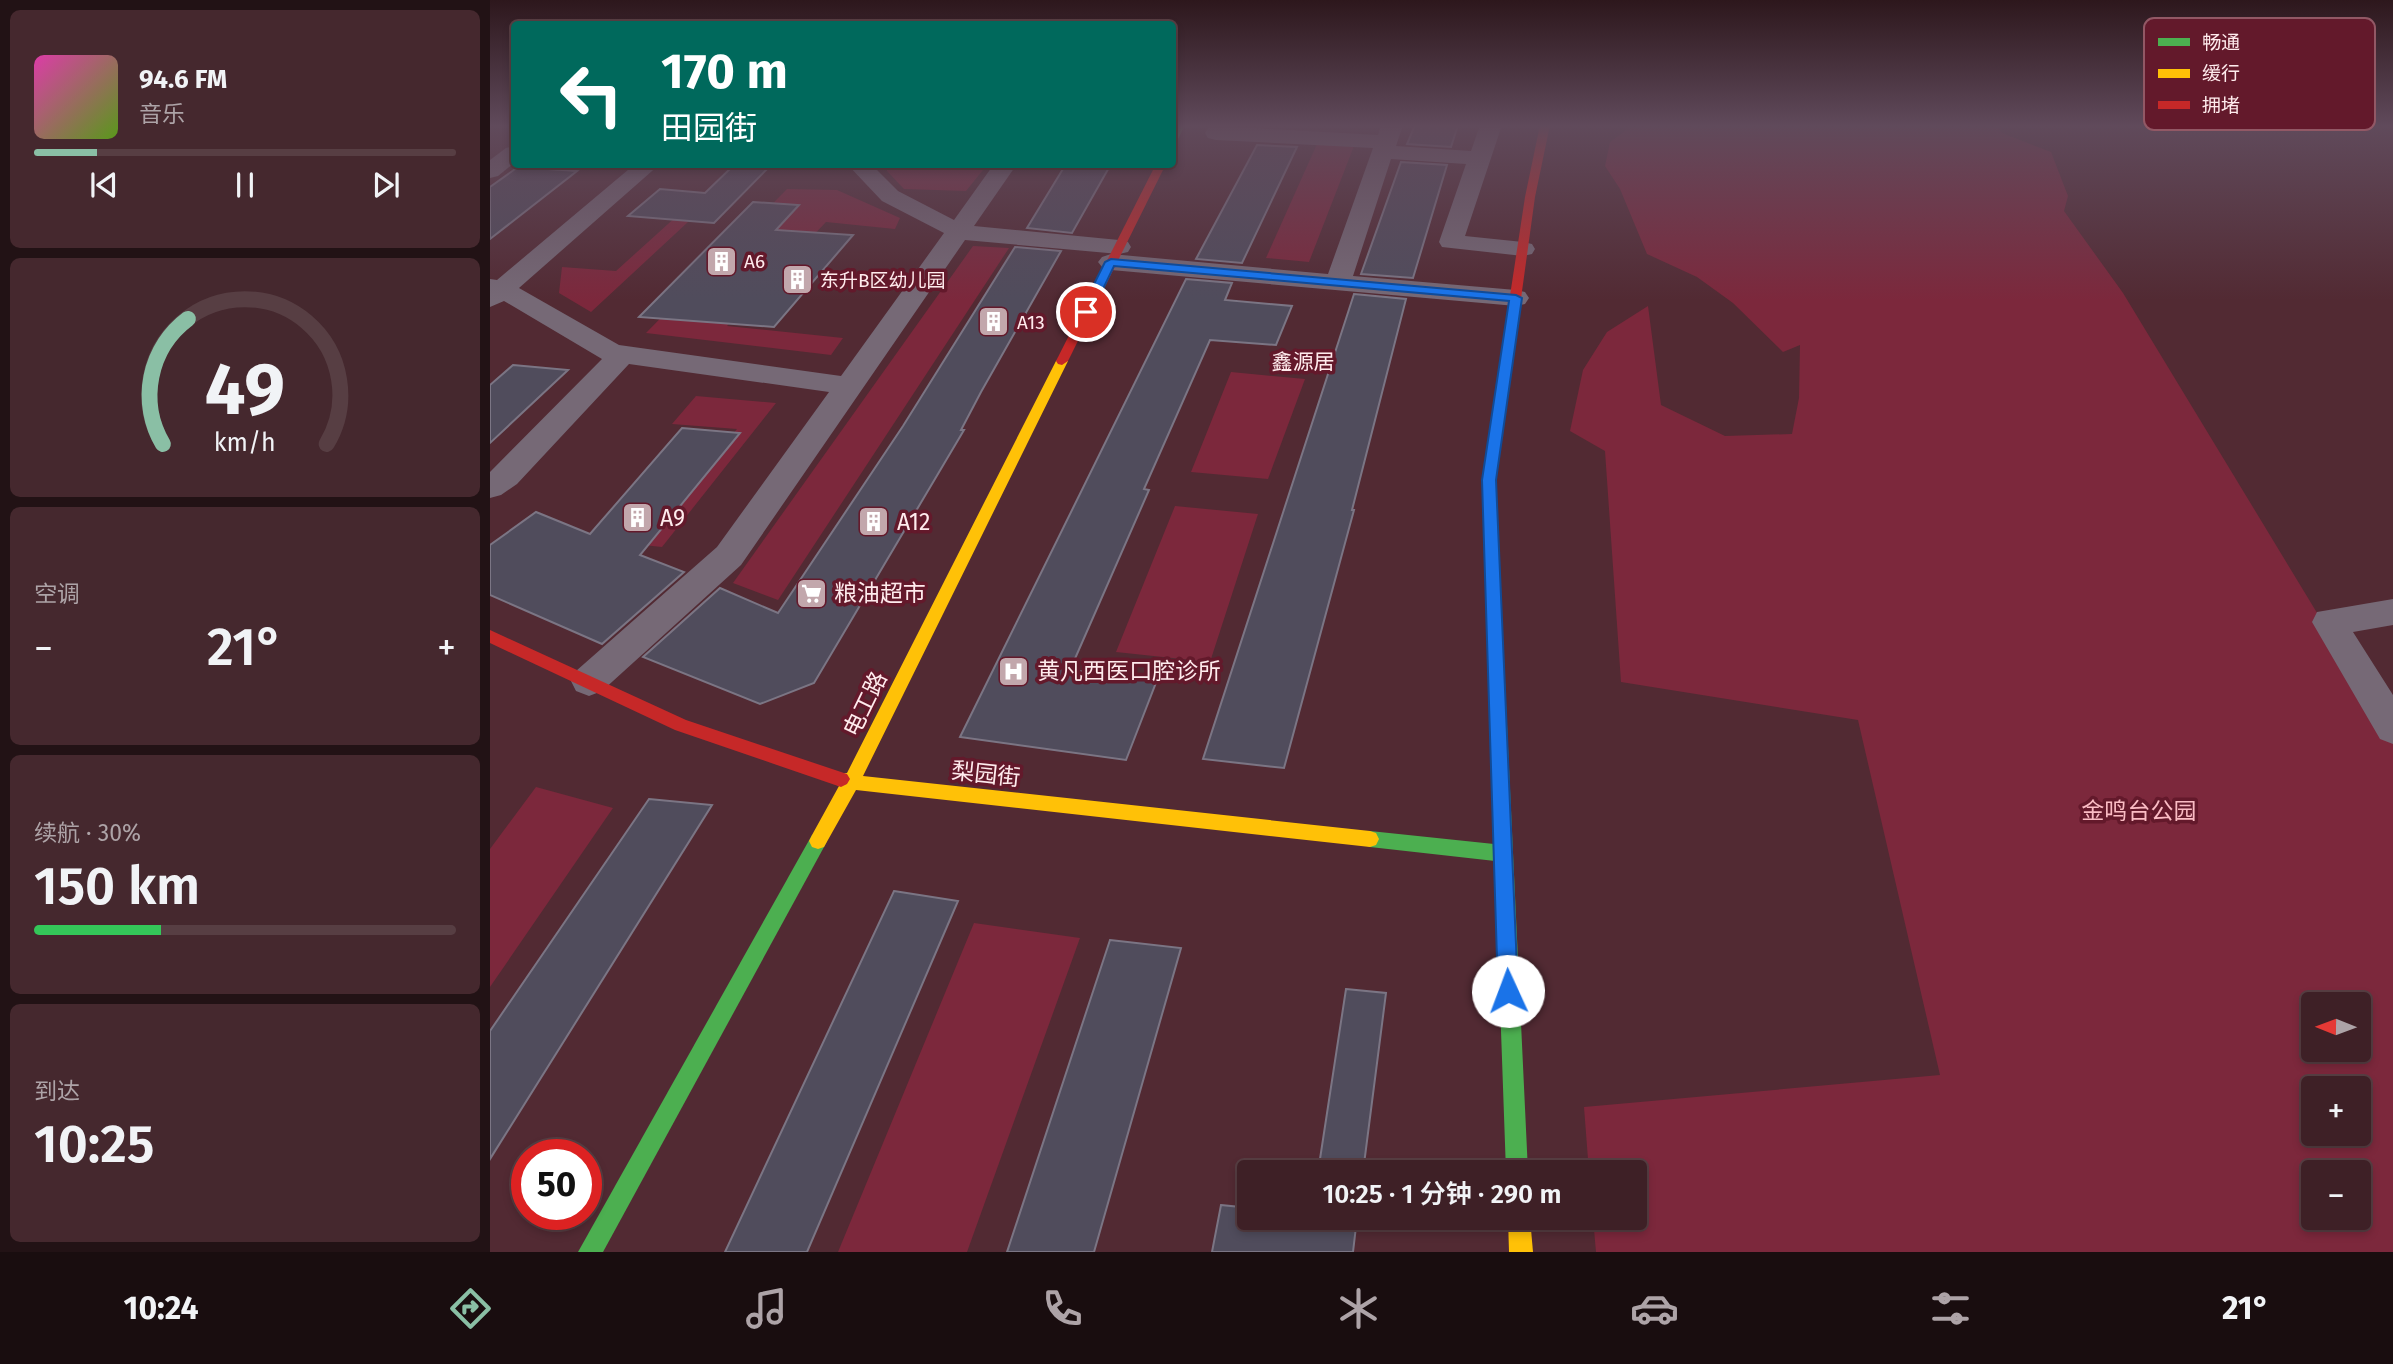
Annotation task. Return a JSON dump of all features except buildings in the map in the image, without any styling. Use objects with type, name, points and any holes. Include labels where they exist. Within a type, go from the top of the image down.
[{"type":"street","points":[[625,183],[494,292],[612,353],[849,386]]},
{"type":"street","points":[[877,183],[890,196],[960,232],[1338,282],[1516,298]]},
{"type":"street","points":[[589,681],[729,556],[993,183]]},
{"type":"street","name":"电工路","points":[[590,1252],[851,782],[1150,183]]},
{"type":"street","points":[[1338,282],[1372,183]]},
{"type":"street","points":[[1471,183],[1451,242],[1523,249]]},
{"type":"street","points":[[1516,1160],[1489,480],[1535,183]]},
{"type":"street","points":[[490,487],[506,476],[622,355]]},
{"type":"street","points":[[2393,612],[2329,622],[2393,728]]},
{"type":"street","name":"梨园街","points":[[490,636],[681,725],[851,782],[1503,853]]},
{"type":"street","points":[[1520,1230],[1521,1252]]},
{"type":"green space","points":[[899,183],[972,183],[966,191],[904,189]]},
{"type":"green space","points":[[1299,183],[1339,183],[1309,262],[1266,258]]},
{"type":"green space","name":"金鸣台公园","points":[[1616,183],[2063,183],[2068,196],[2064,211],[2123,293],[2393,738],[2393,1252],[1596,1252],[1594,1230],[1647,1230],[1647,1160],[1588,1160],[1584,1107],[1940,1075],[1858,720],[1621,682],[1605,451],[1570,431],[1583,370],[1607,332],[1648,306],[1661,405],[1725,436],[1792,434],[1799,398],[1800,345],[1783,352],[1733,303],[1697,277],[1647,254]]},
{"type":"green space","points":[[787,189],[837,190],[900,218],[895,229],[826,222],[727,326],[843,338],[831,355],[646,333]]},
{"type":"green space","points":[[699,196],[716,196],[591,312],[559,293],[562,267],[616,271]]},
{"type":"green space","points":[[973,246],[1009,248],[778,600],[733,583]]},
{"type":"green space","points":[[1231,372],[1305,379],[1268,479],[1191,472]]},
{"type":"green space","points":[[696,396],[776,403],[662,547],[643,545],[737,429],[672,424]]},
{"type":"green space","points":[[1175,506],[1258,514],[1210,662],[1116,652]]},
{"type":"green space","points":[[536,787],[613,808],[490,987],[490,849]]},
{"type":"green space","points":[[974,923],[1080,938],[967,1252],[838,1252]]},
{"type":"traffic: fast","points":[[1496,661],[1517,1160]]},
{"type":"traffic: fast","points":[[1370,839],[1503,853]]},
{"type":"traffic: fast","points":[[590,1252],[818,841]]},
{"type":"traffic: slow","points":[[818,841],[851,782],[1062,361]]},
{"type":"traffic: slow","points":[[841,779],[1370,839]]},
{"type":"traffic: slow","points":[[1520,1230],[1521,1252]]},
{"type":"traffic: jam","points":[[1062,361],[1151,183]]},
{"type":"traffic: jam","points":[[1496,661],[1489,480],[1533,183]]},
{"type":"traffic: jam","points":[[490,636],[681,725],[841,779]]},
{"type":"place","name":"A6","points":[[721,261]]},
{"type":"place","name":"东升B区幼儿园","points":[[797,280]]},
{"type":"place","name":"A13","points":[[994,322]]},
{"type":"place","name":"A9","points":[[637,518]]},
{"type":"place","name":"A12","points":[[874,522]]},
{"type":"place","name":"粮油超市","points":[[811,593]]},
{"type":"place","name":"黄凡西医口腔诊所","points":[[1014,671]]},
{"type":"district","name":"鑫源居","points":[[1303,362]]},
{"type":"route","points":[[1086,312],[1111,262],[1516,298],[1489,480],[1508,991]]}]
